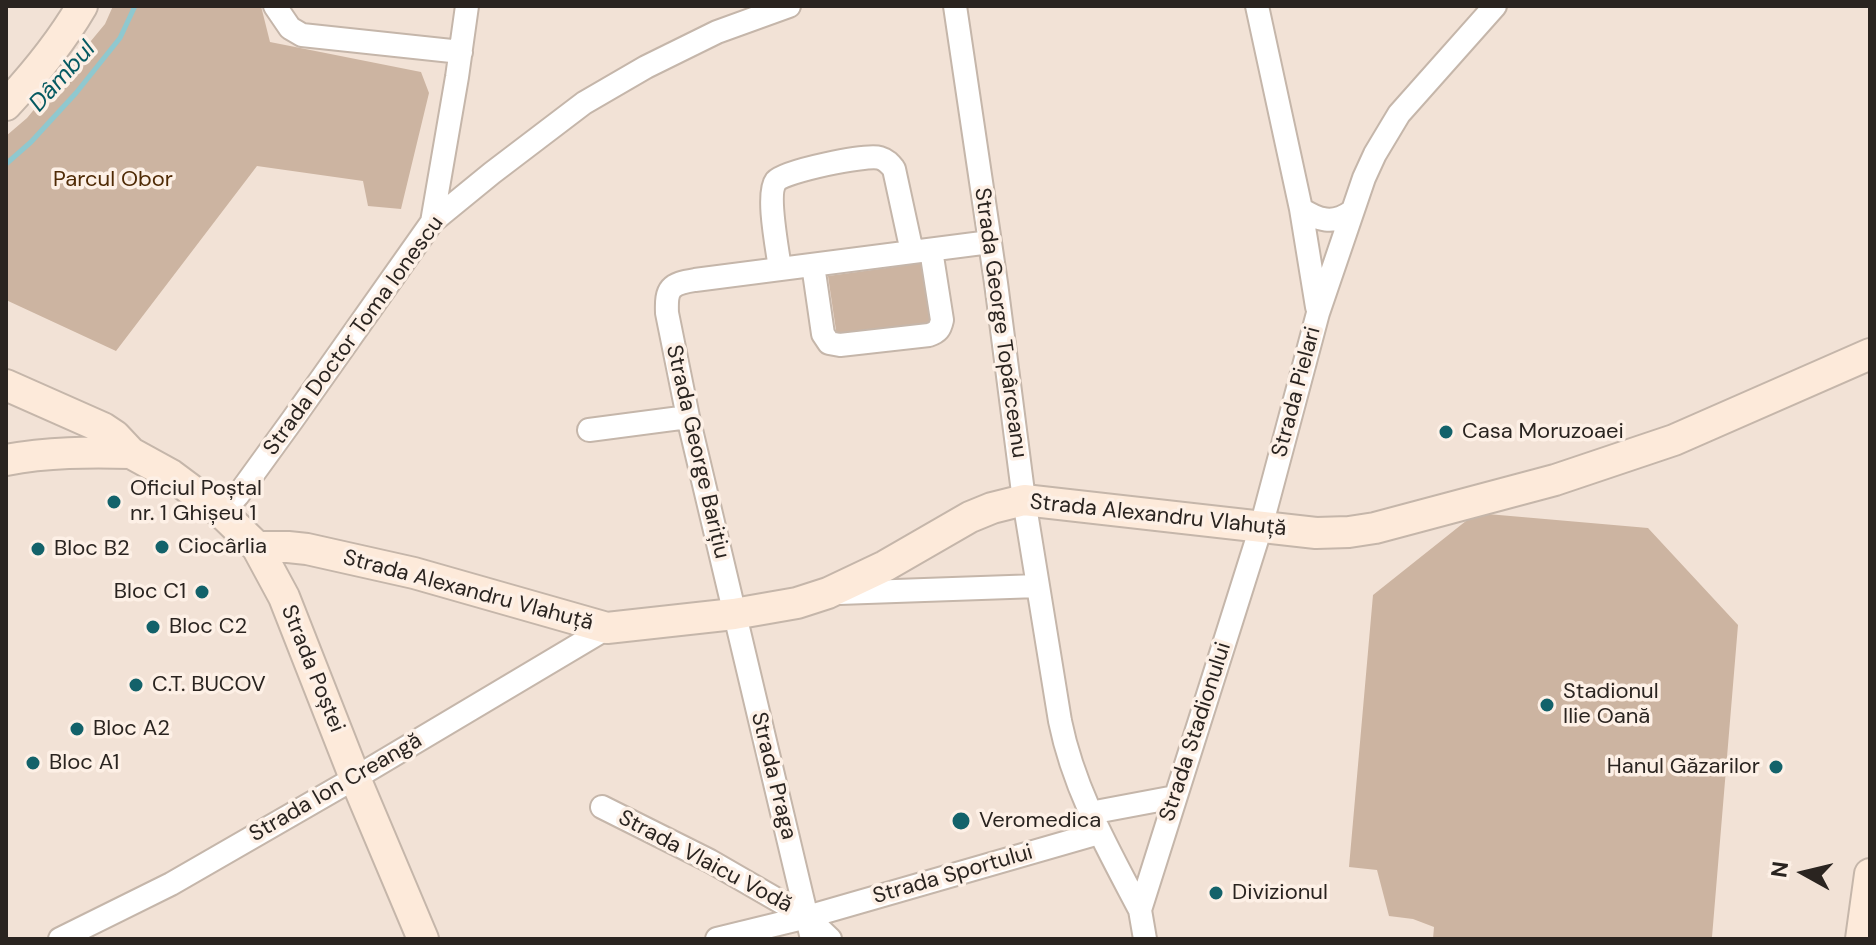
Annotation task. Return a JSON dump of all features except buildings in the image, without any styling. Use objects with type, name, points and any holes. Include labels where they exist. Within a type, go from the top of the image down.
[{"type":"street","points":[[6,105],[25,85],[82,6]]},
{"type":"street","points":[[275,6],[290,28],[302,35],[461,52]]},
{"type":"street","points":[[432,222],[467,6]]},
{"type":"street","name":"Strada Doctor Toma Ionescu","points":[[222,513],[432,222],[584,103],[646,67],[717,32],[789,6]]},
{"type":"street","name":"Strada George Topârceanu","points":[[955,6],[1024,500],[1066,748],[1095,823],[1140,910]]},
{"type":"street","name":"Strada Pielari","points":[[1257,6],[1301,209],[1318,313],[1261,527]]},
{"type":"street","points":[[1318,313],[1351,212],[1375,154],[1399,114],[1495,6]]},
{"type":"street","points":[[813,265],[823,334],[829,343],[840,345],[929,335],[940,328],[942,320],[922,251],[894,169],[888,161],[878,157],[860,157],[788,174],[777,180],[771,203],[780,269],[922,251],[990,242]]},
{"type":"street","points":[[1301,209],[1313,217],[1333,221],[1343,219],[1351,212]]},
{"type":"street","name":"Strada George Barițiu","points":[[734,614],[688,417],[667,300],[669,289],[678,283],[780,269]]},
{"type":"street","name":"Strada Alexandru Vlahuță","points":[[257,547],[307,549],[414,573],[607,628],[734,614],[797,603],[828,593],[885,566],[970,517],[1024,500],[1316,533],[1375,528],[1580,472],[1674,440],[1870,354]]},
{"type":"street","name":"Strada Poștei","points":[[6,385],[103,428],[131,453],[171,475],[222,513],[257,547],[284,597],[423,939]]},
{"type":"street","points":[[589,430],[688,417]]},
{"type":"street","name":"Strada Poștei","points":[[6,460],[69,452],[131,453]]},
{"type":"street","name":"Strada Stadionului","points":[[1145,939],[1140,910],[1261,527]]},
{"type":"street","points":[[828,593],[1038,586]]},
{"type":"street","name":"Strada Praga","points":[[734,614],[809,928]]},
{"type":"street","name":"Strada Ion Creangă","points":[[60,939],[171,884],[607,628]]},
{"type":"street","name":"Strada Sportului","points":[[717,939],[809,928],[1095,823],[1175,797]]},
{"type":"street","name":"Strada Vlaicu Vodă","points":[[602,807],[710,861],[830,939]]},
{"type":"street","points":[[1861,939],[1870,874]]},
{"type":"green space","name":"Parcul Obor","points":[[113,6],[261,6],[270,42],[421,72],[429,93],[401,209],[368,206],[363,181],[257,166],[116,351],[6,300],[6,136],[27,118],[105,24]]},
{"type":"green space","points":[[923,263],[931,325],[837,337],[828,276]]},
{"type":"green space","name":"Stadionul Ilie Oană","points":[[1476,513],[1648,528],[1738,625],[1712,937],[1709,939],[1433,939],[1434,927],[1413,919],[1389,916],[1377,870],[1349,867],[1373,595]]},
{"type":"waterway","name":"Dâmbul","points":[[6,164],[76,93],[120,38],[135,6]]},
{"type":"place","name":"Casa Moruzoaei","points":[[1446,432]]},
{"type":"place","name":"Oficiul Poștal nr. 1 Ghișeu 1","points":[[114,502]]},
{"type":"place","name":"Ciocârlia","points":[[162,547]]},
{"type":"place","name":"Bloc B2","points":[[38,549]]},
{"type":"place","name":"Bloc C1","points":[[202,592]]},
{"type":"place","name":"Bloc C2","points":[[153,627]]},
{"type":"place","name":"C.T. BUCOV","points":[[136,685]]},
{"type":"place","name":"Stadionul Ilie Oană","points":[[1547,705]]},
{"type":"place","name":"Bloc A2","points":[[77,729]]},
{"type":"place","name":"Bloc A1","points":[[33,763]]},
{"type":"place","name":"Hanul Găzarilor","points":[[1776,767]]},
{"type":"place","name":"Veromedica","points":[[961,821]]},
{"type":"place","name":"Divizionul","points":[[1216,893]]}]
